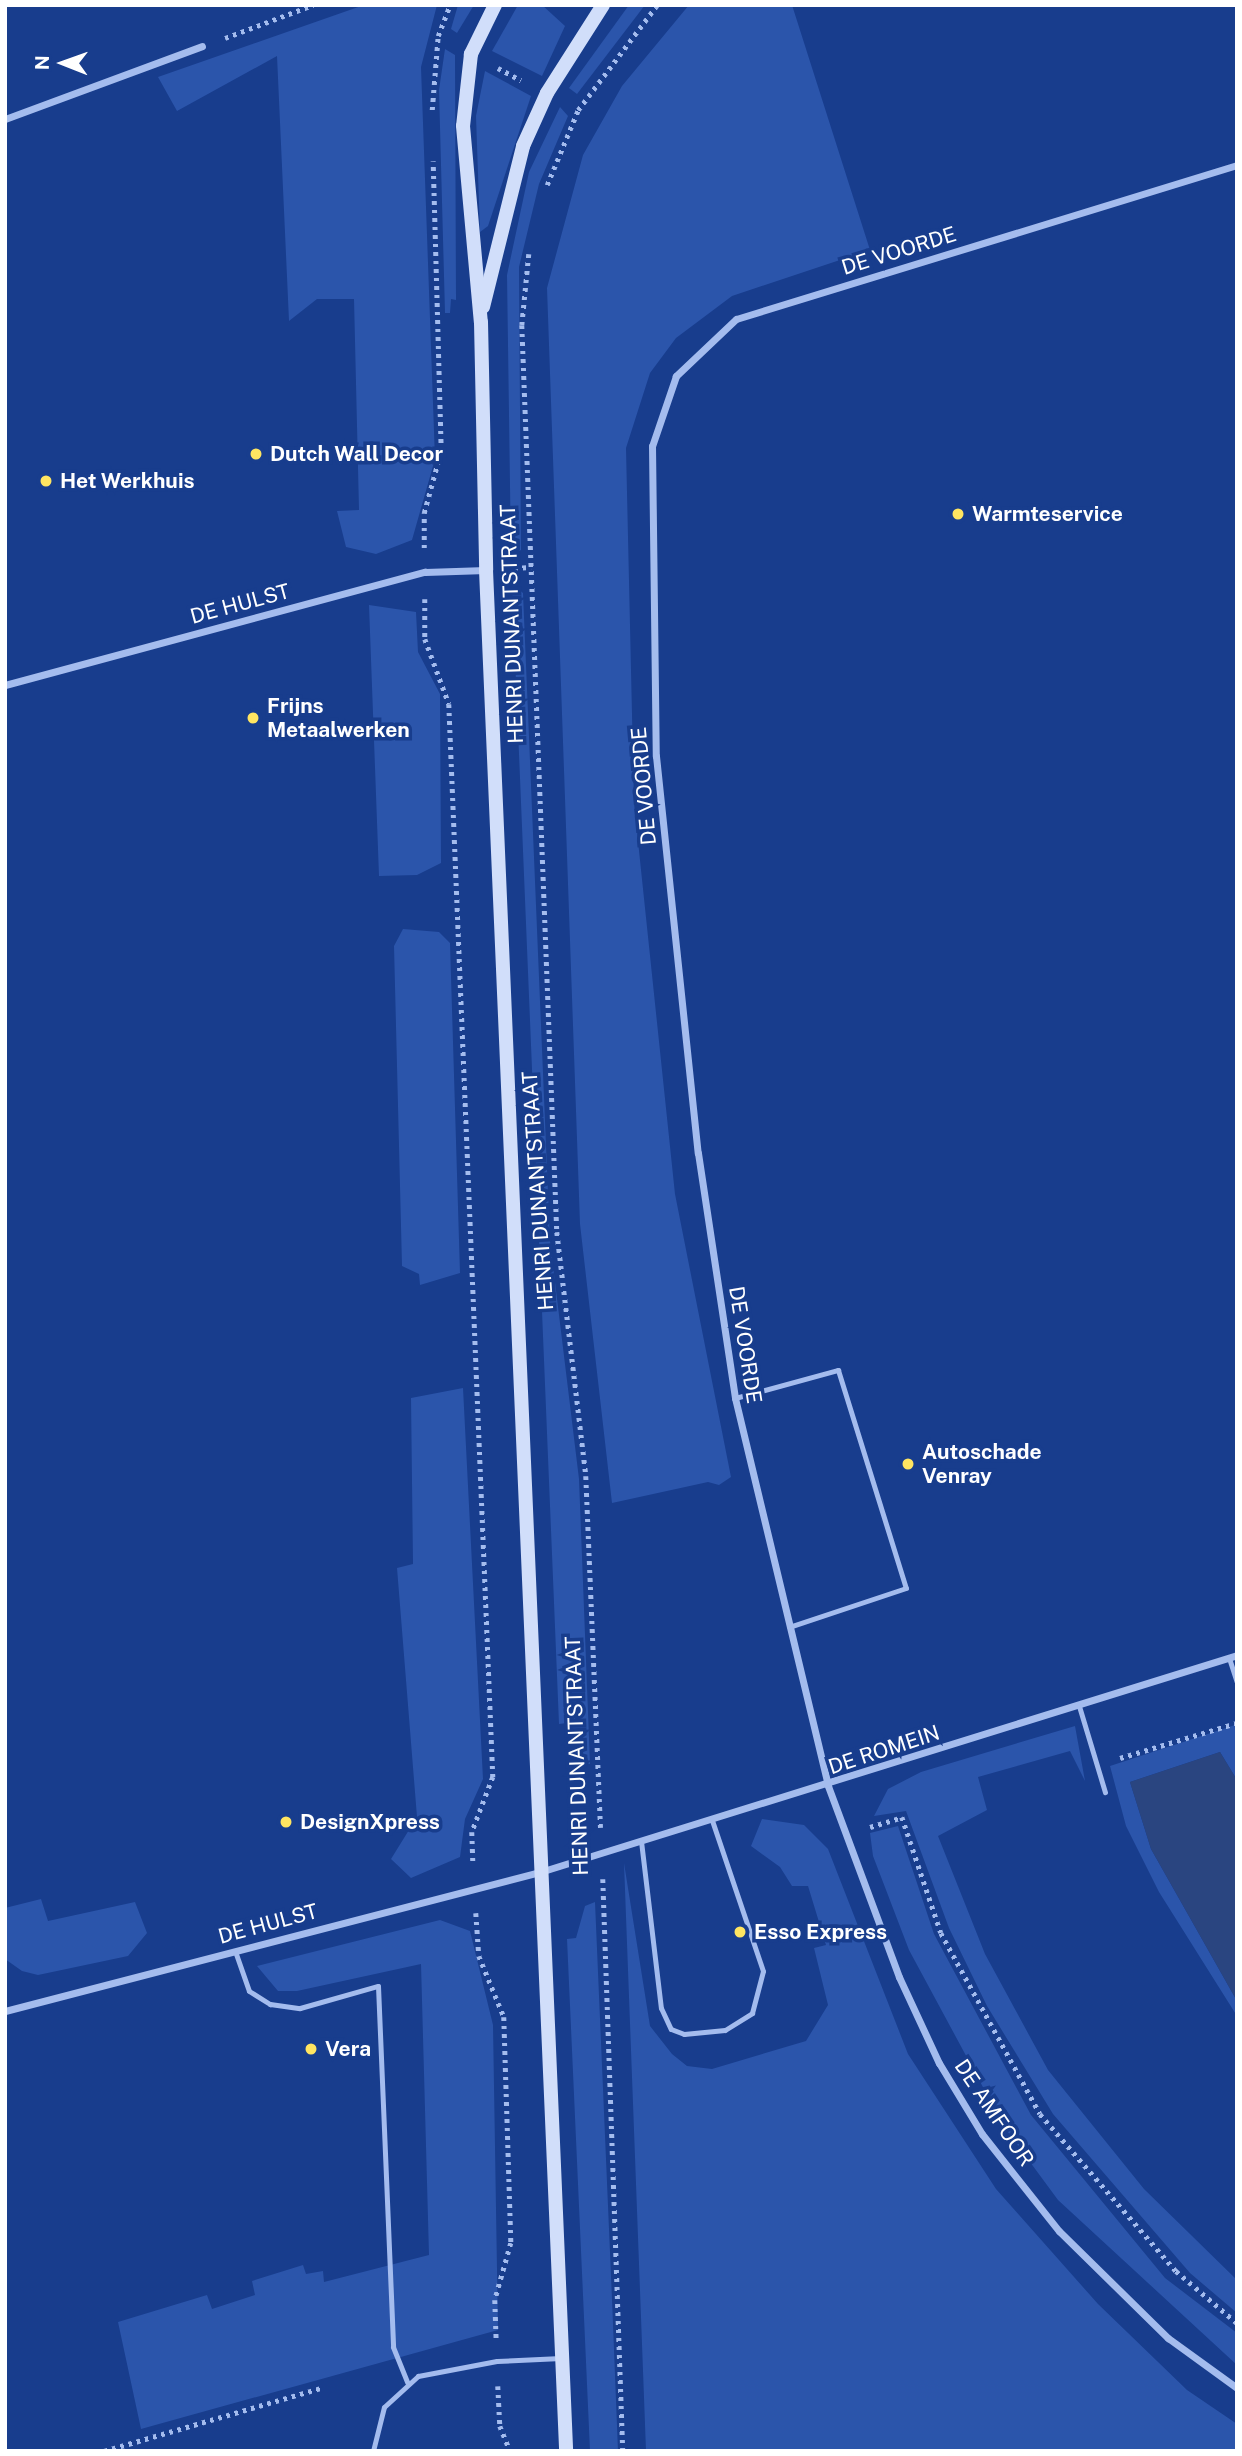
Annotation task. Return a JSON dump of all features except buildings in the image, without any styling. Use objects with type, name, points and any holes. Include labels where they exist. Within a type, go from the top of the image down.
[{"type":"main road","name":"HENRI DUNANTSTRAAT","points":[[495,5],[471,54],[463,126],[481,322],[486,570],[566,2451]]},
{"type":"main road","name":"HENRI DUNANTSTRAAT","points":[[481,322],[502,211],[547,93],[603,5]]},
{"type":"street","points":[[5,119],[202,46]]},
{"type":"street","name":"DE VOORDE","points":[[828,1786],[734,1398],[698,1153],[656,756],[652,446],[676,376],[736,319],[1236,168]]},
{"type":"street","name":"DE HULST","points":[[5,685],[425,572],[486,570]]},
{"type":"street","name":"DE ROMEIN","points":[[540,1872],[828,1786],[1233,1656]]},
{"type":"street","name":"DE AMFOOR","points":[[828,1786],[899,1977],[939,2063],[982,2134],[1059,2231],[1168,2338],[1237,2388]]},
{"type":"street","name":"DE HULST","points":[[5,2011],[540,1872]]},
{"type":"lane","points":[[734,1398],[838,1370],[906,1588],[789,1627]]},
{"type":"lane","points":[[1233,1656],[1237,1682]]},
{"type":"lane","points":[[1079,1706],[1105,1792]]},
{"type":"lane","points":[[641,1841],[661,2008],[671,2029],[684,2034],[725,2030],[752,2013],[763,1971],[712,1820]]},
{"type":"lane","points":[[235,1951],[250,1991],[270,2004],[300,2008],[378,1986],[393,2347],[407,2382]]},
{"type":"lane","points":[[373,2451],[384,2407],[407,2382],[432,2370],[497,2361],[561,2358]]},
{"type":"path","points":[[202,46],[313,5]]},
{"type":"path","points":[[432,122],[438,36],[450,5]]},
{"type":"path","points":[[543,198],[578,110],[657,5]]},
{"type":"path","points":[[438,36],[578,110]]},
{"type":"path","points":[[433,149],[441,451],[424,513],[425,639],[449,704],[493,1777],[472,1832],[473,1889],[480,1956],[504,2017],[511,2243],[495,2300],[500,2426],[510,2451]]},
{"type":"path","name":"HENRI DUNANTSTRAAT","points":[[533,238],[522,325],[557,1232],[586,1476],[624,2451]]},
{"type":"path","points":[[1096,1765],[1237,1723]]},
{"type":"path","points":[[846,1835],[902,1817],[941,1933],[1040,2114],[1176,2270],[1237,2323]]},
{"type":"path","points":[[104,2451],[324,2387]]},
{"type":"shaded area","points":[[364,5],[437,5],[421,67],[435,459],[412,540],[376,554],[346,547],[337,511],[359,510],[354,299],[317,299],[289,321],[277,56],[177,111],[158,77]]},
{"type":"shaded area","points":[[458,5],[474,5],[457,33],[451,29]]},
{"type":"shaded area","points":[[518,5],[542,5],[565,26],[542,76],[492,51]]},
{"type":"shaded area","points":[[629,5],[645,5],[577,94],[569,88]]},
{"type":"shaded area","points":[[689,5],[792,5],[870,250],[732,296],[676,338],[650,373],[626,448],[634,803],[675,1194],[731,1477],[719,1485],[708,1482],[612,1503],[580,1224],[547,288],[583,155],[622,86]]},
{"type":"shaded area","points":[[445,49],[455,55],[456,300],[451,299],[450,313],[445,313],[439,90]]},
{"type":"shaded area","points":[[485,71],[531,96],[488,226],[480,232],[476,116]]},
{"type":"shaded area","points":[[560,107],[568,116],[539,184],[519,267],[521,550],[511,555],[507,275],[529,172]]},
{"type":"shaded area","points":[[512,584],[523,593],[550,1241],[579,1479],[590,1764],[582,1761],[567,1723],[559,1724]]},
{"type":"shaded area","points":[[369,605],[416,612],[418,652],[440,694],[441,863],[417,875],[379,876]]},
{"type":"shaded area","points":[[403,929],[439,932],[450,943],[460,1273],[420,1285],[419,1274],[402,1266],[394,946]]},
{"type":"shaded area","points":[[463,1388],[483,1779],[465,1819],[460,1857],[411,1878],[391,1859],[417,1817],[397,1568],[413,1564],[411,1398]]},
{"type":"shaded area","points":[[1235,1725],[1237,1780],[1220,1752],[1130,1782],[1151,1849],[1237,2001],[1237,2016],[1159,1892],[1126,1826],[1110,1766]]},
{"type":"shaded area","points":[[1075,1726],[1085,1781],[1070,1751],[978,1777],[987,1810],[938,1836],[985,1954],[1048,2070],[1144,2189],[1237,2280],[1237,2313],[1190,2273],[1053,2114],[987,2006],[949,1928],[906,1811],[874,1816],[888,1789],[921,1772]]},
{"type":"shaded area","points":[[1220,1752],[1237,1780],[1237,2001],[1151,1849],[1130,1782]]},
{"type":"shaded area","points":[[762,1819],[804,1825],[828,1849],[908,2054],[996,2189],[1098,2304],[1187,2390],[1237,2424],[1237,2451],[646,2451],[624,1863],[650,2026],[672,2054],[687,2066],[712,2069],[806,2041],[828,2005],[814,1948],[826,1945],[808,1886],[792,1886],[780,1867],[751,1846]]},
{"type":"shaded area","points":[[898,1826],[934,1934],[1031,2115],[1165,2278],[1237,2333],[1237,2365],[1058,2200],[1005,2128],[909,1950],[873,1856],[870,1833]]},
{"type":"shaded area","points":[[41,1899],[48,1921],[135,1902],[147,1933],[128,1956],[38,1975],[22,1971],[5,1959],[5,1908]]},
{"type":"shaded area","points":[[595,1902],[618,2451],[590,2451],[567,1939],[576,1938],[585,1906]]},
{"type":"shaded area","points":[[440,1920],[470,1931],[493,2025],[498,2330],[141,2429],[118,2322],[207,2295],[212,2309],[255,2295],[252,2281],[303,2265],[306,2274],[323,2271],[324,2282],[429,2255],[421,1964],[297,1991],[278,1991],[257,1966]]},
{"type":"place","name":"Dutch Wall Decor","points":[[256,454]]},
{"type":"place","name":"Het Werkhuis","points":[[46,481]]},
{"type":"place","name":"Warmteservice","points":[[958,514]]},
{"type":"place","name":"Frijns Metaalwerken","points":[[253,718]]},
{"type":"place","name":"Autoschade Venray","points":[[908,1464]]},
{"type":"place","name":"DesignXpress","points":[[286,1822]]},
{"type":"place","name":"Esso Express","points":[[740,1932]]},
{"type":"place","name":"Vera","points":[[311,2049]]}]
